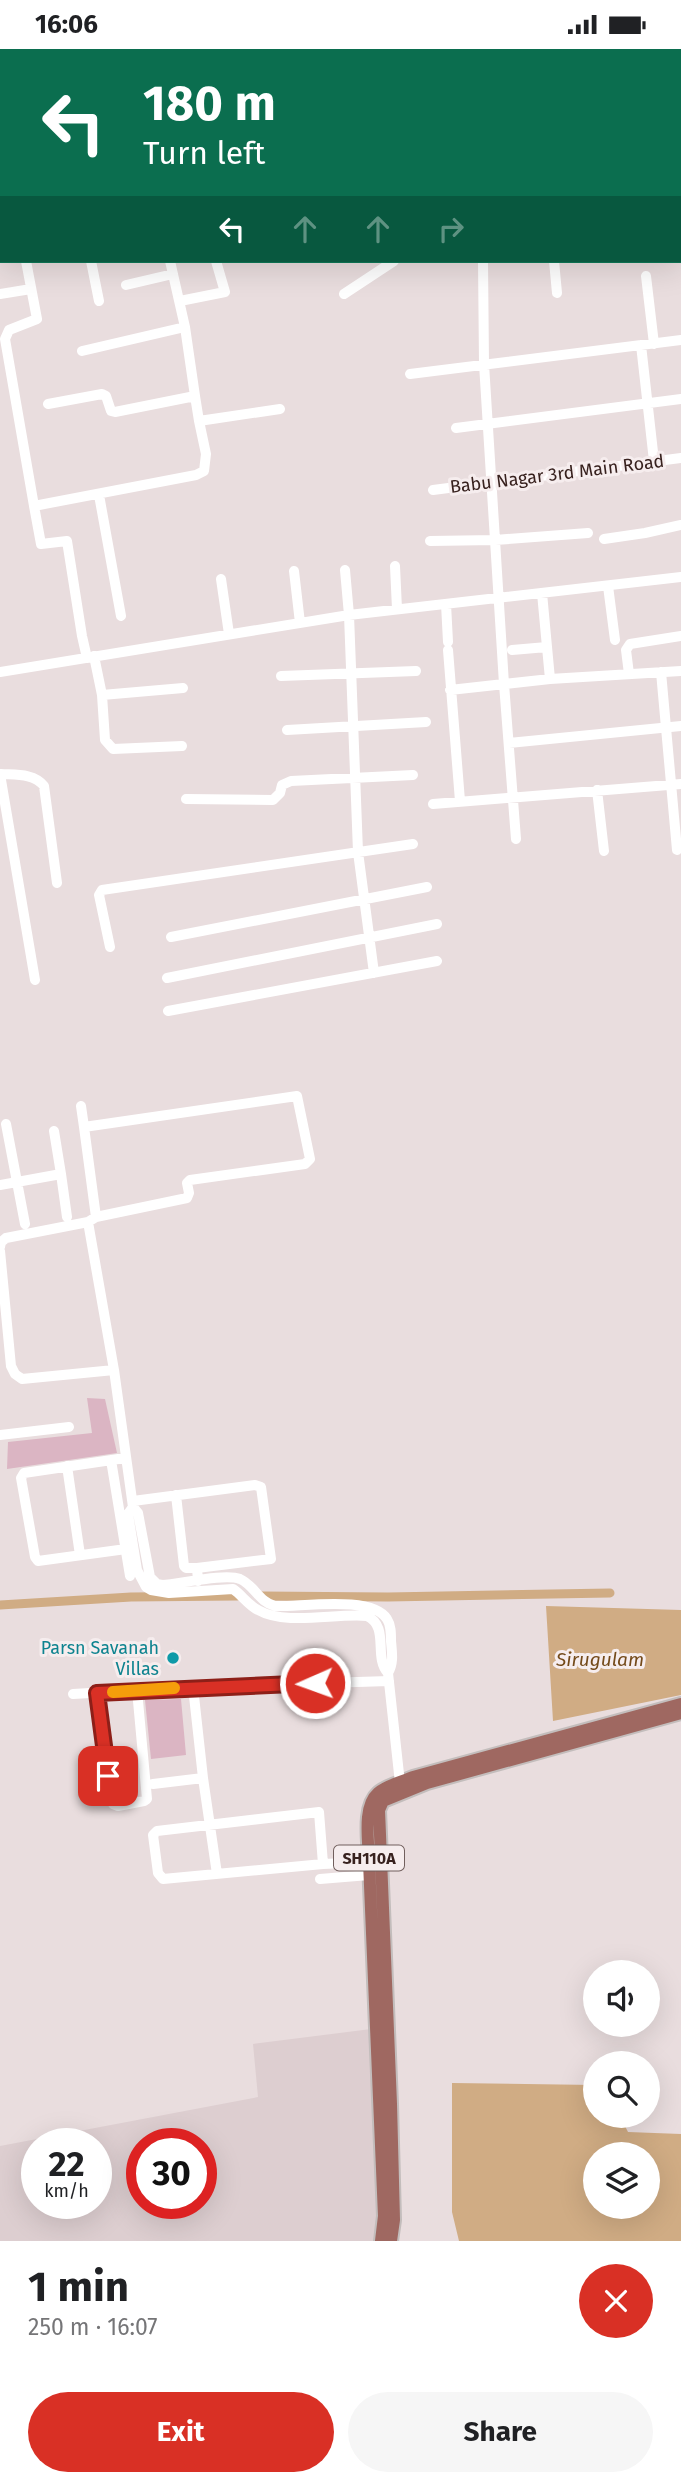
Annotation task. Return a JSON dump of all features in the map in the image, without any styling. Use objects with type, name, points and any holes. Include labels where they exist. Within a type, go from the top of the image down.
[{"type":"main road","name":"SH110A","points":[[391,2241],[394,2220],[369,1868],[369,1808],[375,1795],[400,1783],[523,1746],[681,1704]]},
{"type":"main road","name":"SH110A","points":[[381,2241],[384,2215],[384,2091],[379,1810],[383,1801],[427,1783],[681,1713]]},
{"type":"street","points":[[26,263],[37,319],[9,330],[5,339],[41,544],[67,541],[82,636],[102,695],[105,740],[108,745],[113,749],[182,746]]},
{"type":"street","points":[[91,263],[99,301]]},
{"type":"street","points":[[34,506],[99,495],[196,475],[204,471],[206,454],[185,327],[170,263]]},
{"type":"street","points":[[180,301],[225,292],[217,263]]},
{"type":"street","points":[[344,294],[391,263]]},
{"type":"street","points":[[483,263],[484,363],[516,839]]},
{"type":"street","points":[[554,263],[557,293]]},
{"type":"street","points":[[126,285],[173,274]]},
{"type":"street","points":[[646,276],[654,344]]},
{"type":"street","points":[[0,294],[31,289]]},
{"type":"street","points":[[82,351],[185,327]]},
{"type":"street","points":[[410,375],[484,363],[681,340]]},
{"type":"street","points":[[641,345],[654,461]]},
{"type":"street","points":[[48,404],[103,394],[111,411],[115,412],[195,396]]},
{"type":"street","points":[[456,428],[681,399]]},
{"type":"street","points":[[199,421],[280,409]]},
{"type":"street","name":"Babu Nagar 3rd Main Road","points":[[433,490],[681,458]]},
{"type":"street","points":[[99,495],[121,615]]},
{"type":"street","points":[[604,539],[681,524]]},
{"type":"street","points":[[430,541],[495,540],[588,533]]},
{"type":"street","points":[[395,566],[397,609]]},
{"type":"street","points":[[345,570],[358,852],[374,973]]},
{"type":"street","points":[[294,571],[300,623]]},
{"type":"street","points":[[0,673],[349,615],[681,577]]},
{"type":"street","points":[[221,579],[229,634]]},
{"type":"street","points":[[608,586],[615,640]]},
{"type":"street","points":[[541,593],[550,679]]},
{"type":"street","points":[[446,604],[450,690],[460,801]]},
{"type":"street","points":[[629,674],[626,650],[630,644],[681,636]]},
{"type":"street","points":[[512,650],[547,647]]},
{"type":"street","points":[[281,677],[416,671]]},
{"type":"street","points":[[450,690],[550,679],[681,671]]},
{"type":"street","points":[[661,672],[665,727],[676,784],[677,849]]},
{"type":"street","points":[[102,695],[183,688]]},
{"type":"street","points":[[287,730],[426,722]]},
{"type":"street","points":[[509,743],[681,726]]},
{"type":"street","points":[[35,980],[0,774],[30,776],[41,781],[44,786],[57,883]]},
{"type":"street","points":[[186,799],[273,800],[286,782],[413,775]]},
{"type":"street","points":[[433,804],[676,784]]},
{"type":"street","points":[[597,790],[604,851]]},
{"type":"street","points":[[110,947],[99,895],[102,890],[413,844]]},
{"type":"street","points":[[171,937],[427,887]]},
{"type":"street","points":[[167,978],[437,923]]},
{"type":"street","points":[[167,1011],[437,961]]},
{"type":"street","points":[[84,1127],[292,1095],[299,1100],[310,1159],[305,1164],[190,1180],[187,1183],[187,1198],[6,1238],[1,1242],[10,1366],[15,1374],[22,1379],[114,1370]]},
{"type":"street","points":[[81,1107],[92,1220],[125,1458],[133,1504],[138,1513],[136,1537],[146,1580],[166,1589],[234,1583]]},
{"type":"street","points":[[6,1125],[25,1224]]},
{"type":"street","points":[[54,1132],[67,1217]]},
{"type":"street","points":[[0,1185],[61,1174]]},
{"type":"street","points":[[0,1435],[69,1427]]},
{"type":"street","points":[[125,1458],[24,1472],[20,1478],[38,1561],[126,1549]]},
{"type":"street","points":[[111,1460],[130,1576]]},
{"type":"street","points":[[67,1466],[80,1555]]},
{"type":"street","points":[[133,1504],[176,1495],[256,1485],[261,1487],[263,1492],[271,1559],[186,1568],[176,1495]]},
{"type":"street","points":[[197,1567],[198,1581]]},
{"type":"street","points":[[166,1589],[198,1581],[247,1583],[274,1611],[356,1611],[374,1608],[386,1617],[384,1626],[393,1665],[388,1677],[400,1783]]},
{"type":"street","points":[[74,1694],[388,1677]]},
{"type":"street","points":[[193,1687],[217,1874]]},
{"type":"street","points":[[97,1693],[110,1798],[113,1804],[118,1806],[147,1799],[137,1690]]},
{"type":"street","points":[[153,1784],[203,1778]]},
{"type":"street","points":[[323,1864],[319,1812],[155,1832],[153,1835],[158,1873],[163,1879],[323,1864],[369,1868]]},
{"type":"street","points":[[320,1879],[369,1868]]},
{"type":"shaded area","points":[[87,1398],[105,1399],[117,1453],[7,1469],[8,1442],[92,1433]]},
{"type":"shaded area","points":[[181,1699],[186,1755],[151,1759],[145,1700]]},
{"type":"shaded area","points":[[371,2029],[387,2241],[0,2241],[0,2146],[21,2142],[21,2219],[112,2219],[112,2128],[95,2128],[258,2097],[253,2044]]},
{"type":"water","name":"Sirugulam","points":[[546,1606],[681,1610],[681,1695],[553,1721]]},
{"type":"water","points":[[452,2083],[583,2085],[583,2128],[626,2128],[628,2132],[681,2134],[681,2241],[459,2241],[452,2212]]},
{"type":"waterway","points":[[262,1596],[610,1593]]},
{"type":"waterway","points":[[0,1605],[131,1597],[237,1596]]},
{"type":"slow traffic","points":[[113,1692],[174,1688]]},
{"type":"place","name":"Parsn Savanah Villas","points":[[173,1658]]},
{"type":"route","points":[[108,1776],[97,1693],[315,1683]]}]
